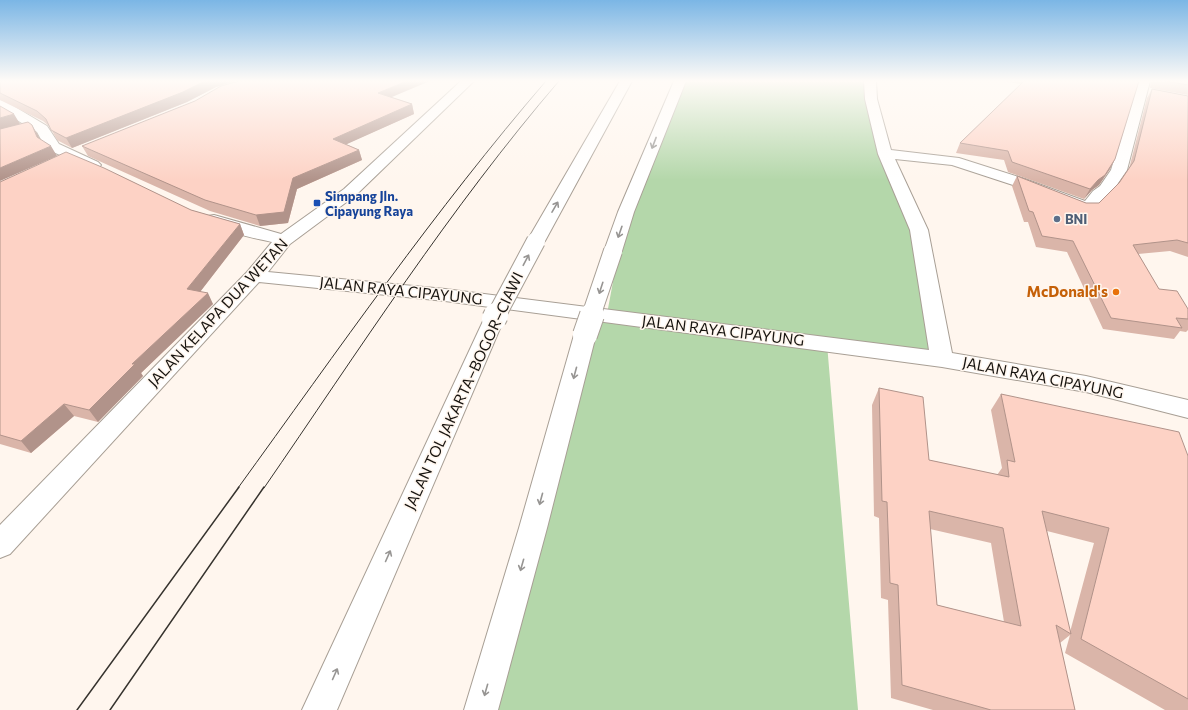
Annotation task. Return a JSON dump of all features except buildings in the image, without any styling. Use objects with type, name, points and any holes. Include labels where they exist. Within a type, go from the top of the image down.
[{"type":"main road","points":[[18,114],[37,125],[46,133],[49,143],[64,159],[105,170]]},
{"type":"main road","name":"JALAN KELAPA DUA WETAN","points":[[0,545],[254,276],[284,240],[350,192],[433,114]]},
{"type":"main road","name":"JALAN TOL JAKARTA–BOGOR–CIAWI","points":[[319,710],[494,319],[536,240],[607,114]]},
{"type":"main road","points":[[481,710],[533,528],[585,335],[632,198],[666,114]]},
{"type":"main road","points":[[875,114],[885,154],[919,230],[942,359]]},
{"type":"main road","points":[[885,154],[954,161],[1019,182],[1087,208],[1096,200],[1099,194],[1106,189],[1119,170],[1137,114]]},
{"type":"main road","points":[[15,131],[37,125]]},
{"type":"main road","points":[[64,159],[89,148]]},
{"type":"main road","points":[[202,216],[234,227],[284,240]]},
{"type":"main road","name":"JALAN RAYA CIPAYUNG","points":[[254,276],[445,295],[942,359],[1086,384],[1188,409]]},
{"type":"green space","points":[[666,114],[876,114],[924,251],[942,359],[607,314],[626,212]]},
{"type":"green space","points":[[592,314],[827,344],[858,710],[479,710]]},
{"type":"tram line","points":[[238,488],[426,230],[518,114]]},
{"type":"tram line","points":[[264,488],[406,280],[480,179],[531,114]]},
{"type":"tram line","points":[[77,710],[239,487]]},
{"type":"tram line","points":[[110,710],[264,487]]},
{"type":"place","name":"Simpang Jln. Cipayung Raya","points":[[317,203]]},
{"type":"place","name":"BNI","points":[[1057,219]]},
{"type":"place","name":"McDonald's","points":[[1116,292]]}]
